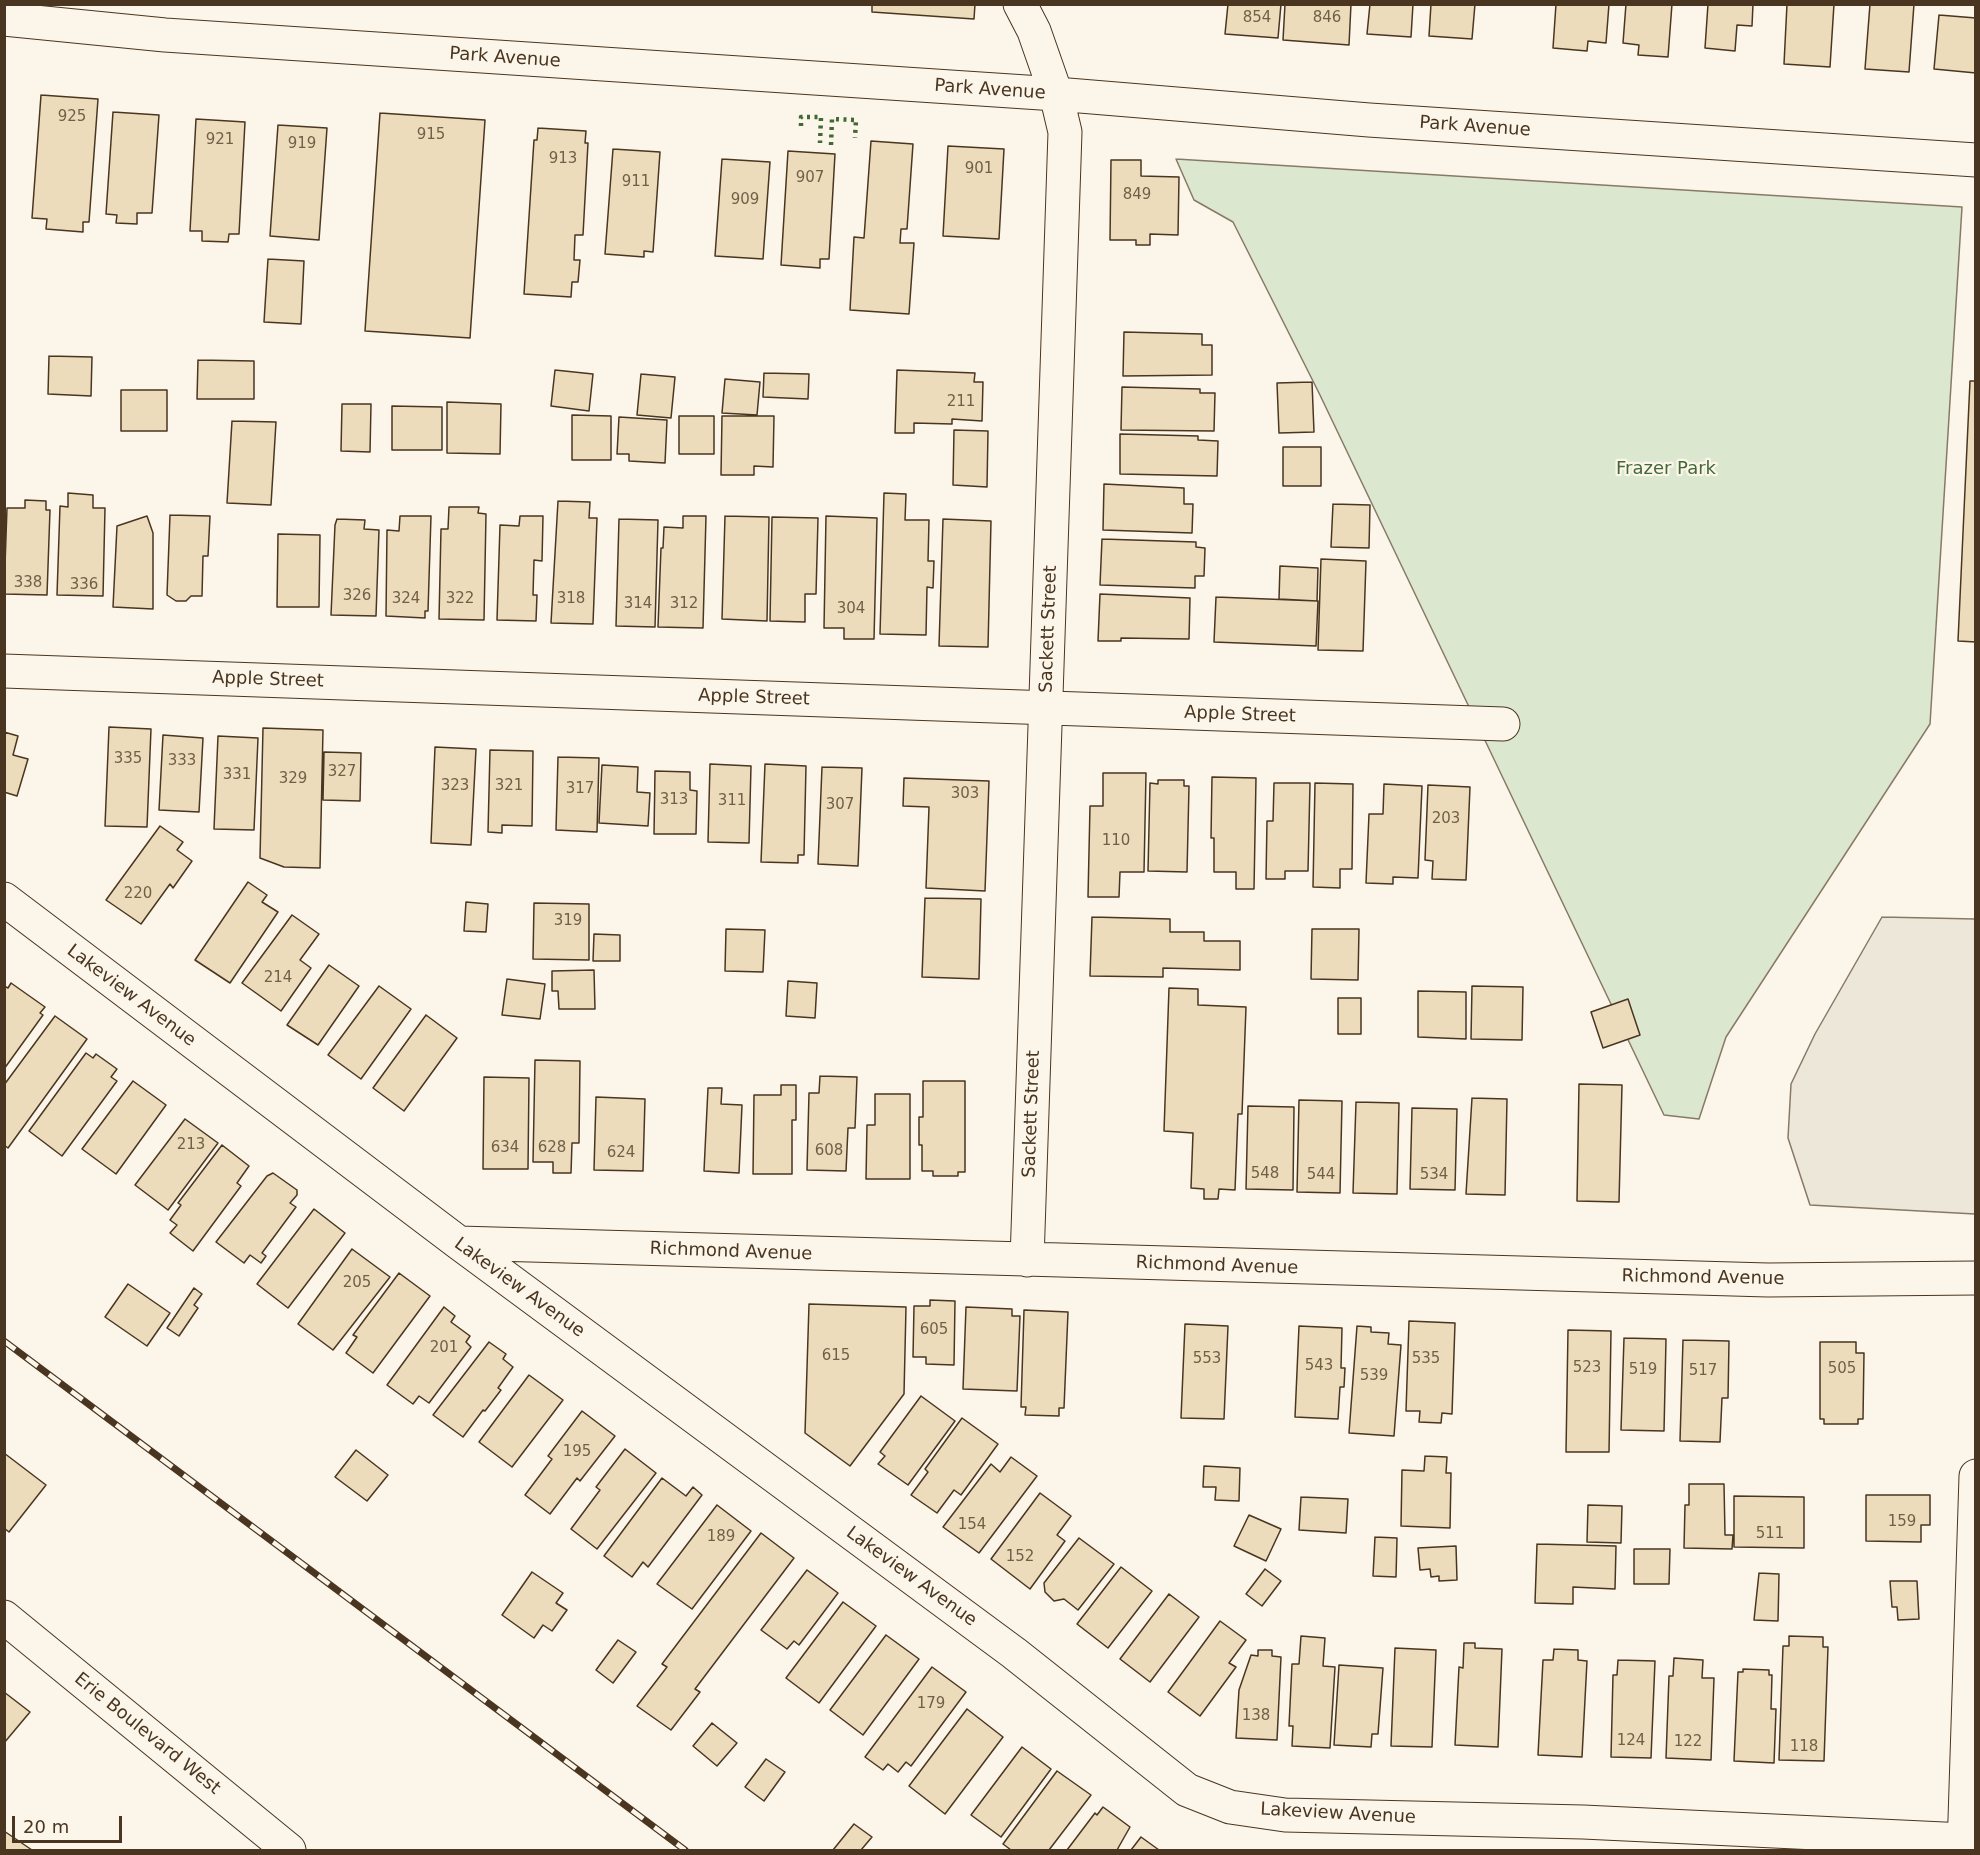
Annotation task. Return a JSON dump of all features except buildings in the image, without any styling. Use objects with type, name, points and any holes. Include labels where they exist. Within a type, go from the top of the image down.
[{"type":"street","name":"Sackett Street","points":[[1020,4],[1034,31],[1056,94],[1065,132],[1027,1260]]},
{"type":"street","name":"Park Avenue","points":[[4,19],[165,35],[1056,94],[1370,120],[1976,160]]},
{"type":"street","name":"Apple Street","points":[[4,671],[1503,724]]},
{"type":"street","name":"Lakeview Avenue","points":[[4,899],[459,1244],[1014,1653],[1187,1790],[1230,1808],[1285,1815],[1583,1822],[1964,1845]]},
{"type":"street","name":"Richmond Avenue","points":[[459,1244],[1768,1281],[1976,1278]]},
{"type":"street","points":[[1964,1845],[1976,1476]]},
{"type":"street","name":"Erie Boulevard West","points":[[4,1617],[290,1851]]},
{"type":"green space","name":"Frazer Park","points":[[1176,159],[1962,207],[1930,724],[1726,1037],[1699,1119],[1664,1115],[1319,393],[1233,222],[1194,200]]},
{"type":"shaded area","points":[[1882,917],[1975,919],[1975,1214],[1810,1205],[1788,1138],[1791,1084],[1815,1034]]},
{"type":"railway","points":[[4,1341],[685,1850]]},
{"type":"hedge","points":[[801,126],[801,117],[821,117],[820,143]]},
{"type":"hedge","points":[[831,145],[832,119],[856,120],[855,138]]}]
